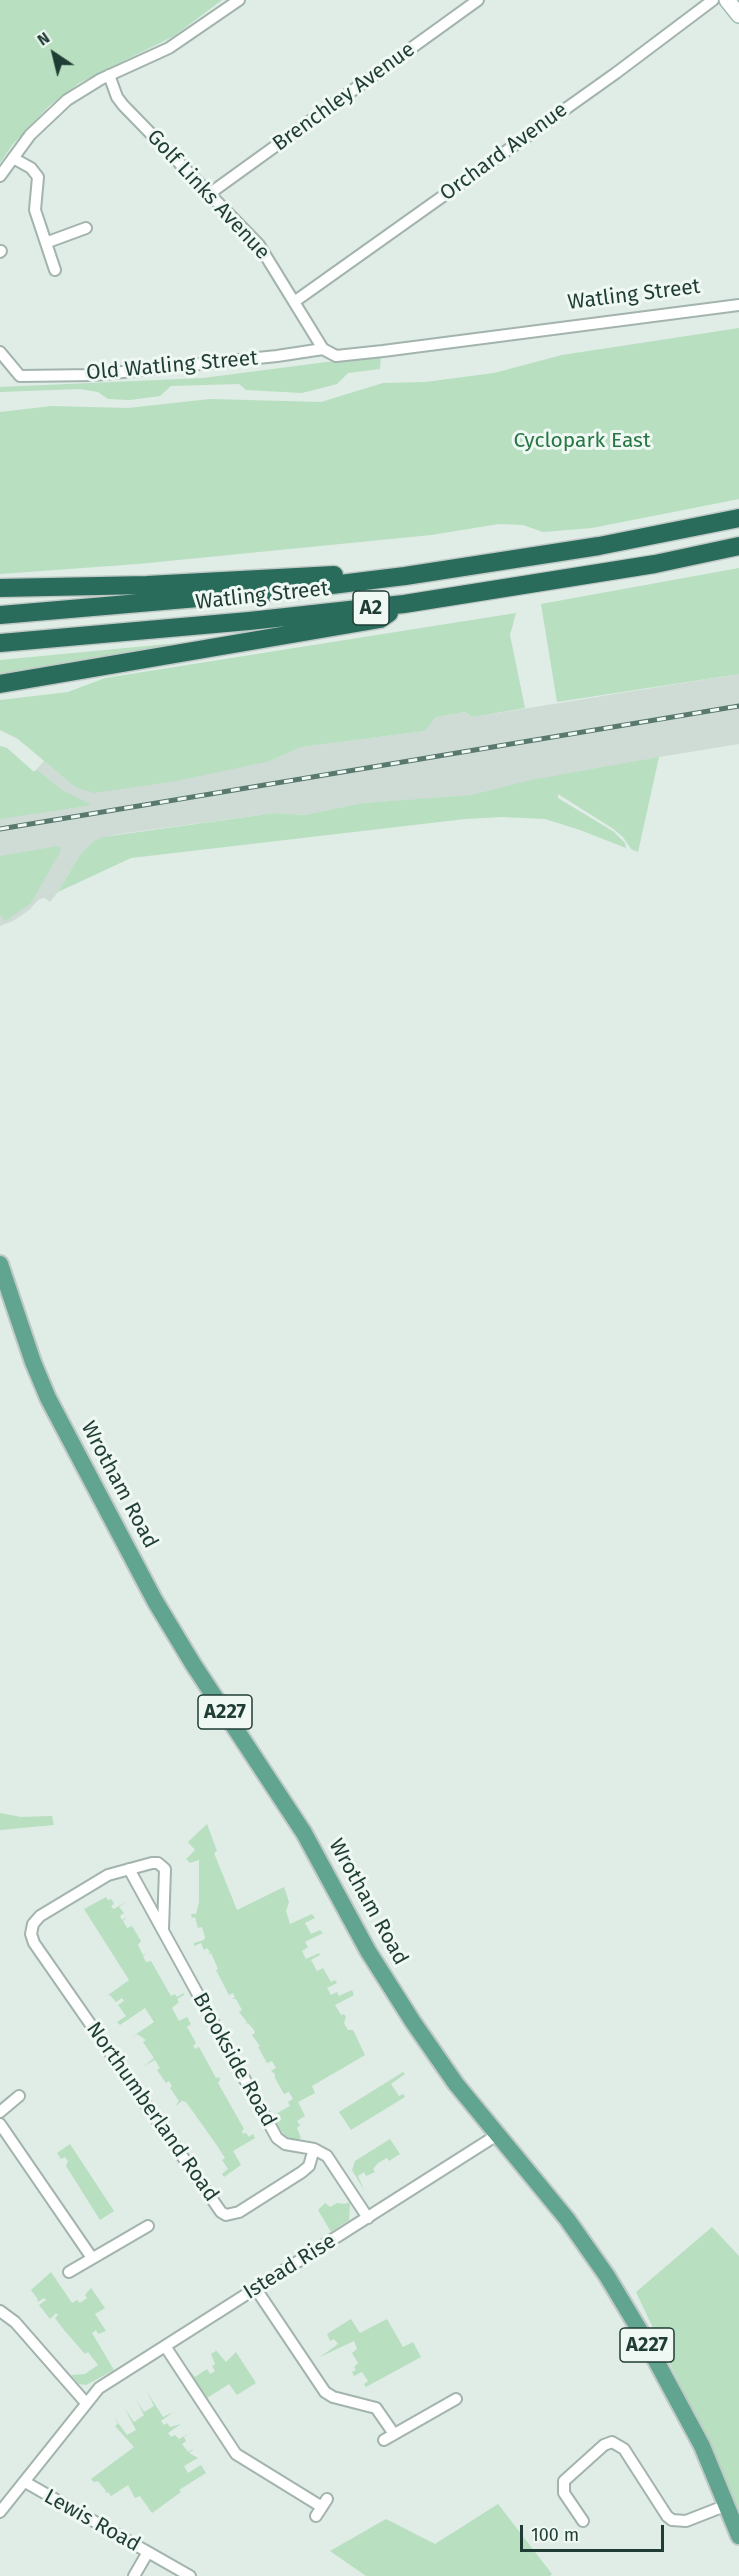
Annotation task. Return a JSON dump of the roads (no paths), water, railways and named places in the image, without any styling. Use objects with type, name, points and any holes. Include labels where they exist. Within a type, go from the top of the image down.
[{"type":"highway","name":"Watling Street","points":[[0,615],[291,590],[405,576],[579,549],[739,519]]},
{"type":"highway","name":"Watling Street","points":[[0,643],[249,621],[404,604],[645,566],[739,546]]},
{"type":"highway","points":[[0,588],[147,585],[316,574],[405,576]]},
{"type":"highway","points":[[0,684],[380,619],[404,604]]},
{"type":"main road","name":"Wrotham Road","points":[[0,1264],[31,1356],[48,1398],[155,1601],[193,1664],[304,1833],[392,1989],[456,2084],[567,2218],[606,2276],[640,2331],[702,2446],[739,2536]]},
{"type":"street","points":[[0,176],[30,135],[78,92],[109,75],[169,48],[239,0]]},
{"type":"street","name":"Brenchley Avenue","points":[[209,194],[478,0]]},
{"type":"street","name":"Orchard Avenue","points":[[294,302],[616,73],[713,0]]},
{"type":"street","points":[[727,0],[739,15]]},
{"type":"street","name":"Golf Links Avenue","points":[[109,75],[117,97],[123,105],[259,244],[323,349]]},
{"type":"street","points":[[12,158],[32,168],[38,177],[35,210],[48,242],[55,270]]},
{"type":"street","points":[[48,242],[86,228]]},
{"type":"street","name":"Watling Street","points":[[323,349],[336,356],[739,305]]},
{"type":"street","name":"Old Watling Street","points":[[0,352],[20,376],[94,375],[323,349]]},
{"type":"street","points":[[129,1869],[158,1863],[165,1869],[163,1929]]},
{"type":"street","name":"Brookside Road","points":[[129,1869],[277,2138],[285,2144],[314,2149]]},
{"type":"street","name":"Northumberland Road","points":[[129,1869],[108,1875],[36,1919],[31,1929],[34,1943],[221,2212],[226,2215],[238,2212],[302,2172],[309,2166],[314,2149]]},
{"type":"street","points":[[0,2112],[19,2096]]},
{"type":"street","points":[[0,2124],[92,2259]]},
{"type":"street","name":"Istead Rise","points":[[0,2512],[99,2388],[497,2135]]},
{"type":"street","points":[[314,2149],[330,2160],[368,2218]]},
{"type":"street","points":[[69,2272],[148,2226]]},
{"type":"street","points":[[256,2289],[325,2392],[333,2397],[376,2408],[394,2434]]},
{"type":"street","points":[[0,2312],[15,2322],[86,2403]]},
{"type":"street","points":[[165,2346],[236,2454],[322,2507]]},
{"type":"street","points":[[384,2440],[455,2398]]},
{"type":"street","points":[[582,2513],[564,2493],[564,2481],[604,2445],[612,2442],[624,2449],[667,2516],[672,2520],[686,2521],[727,2505]]},
{"type":"street","name":"Lewis Road","points":[[25,2482],[190,2576]]},
{"type":"street","points":[[135,2576],[148,2552]]},
{"type":"railway","points":[[0,829],[739,706]]},
{"type":"park label","name":"Cyclopark East","points":[[582,441]]}]
